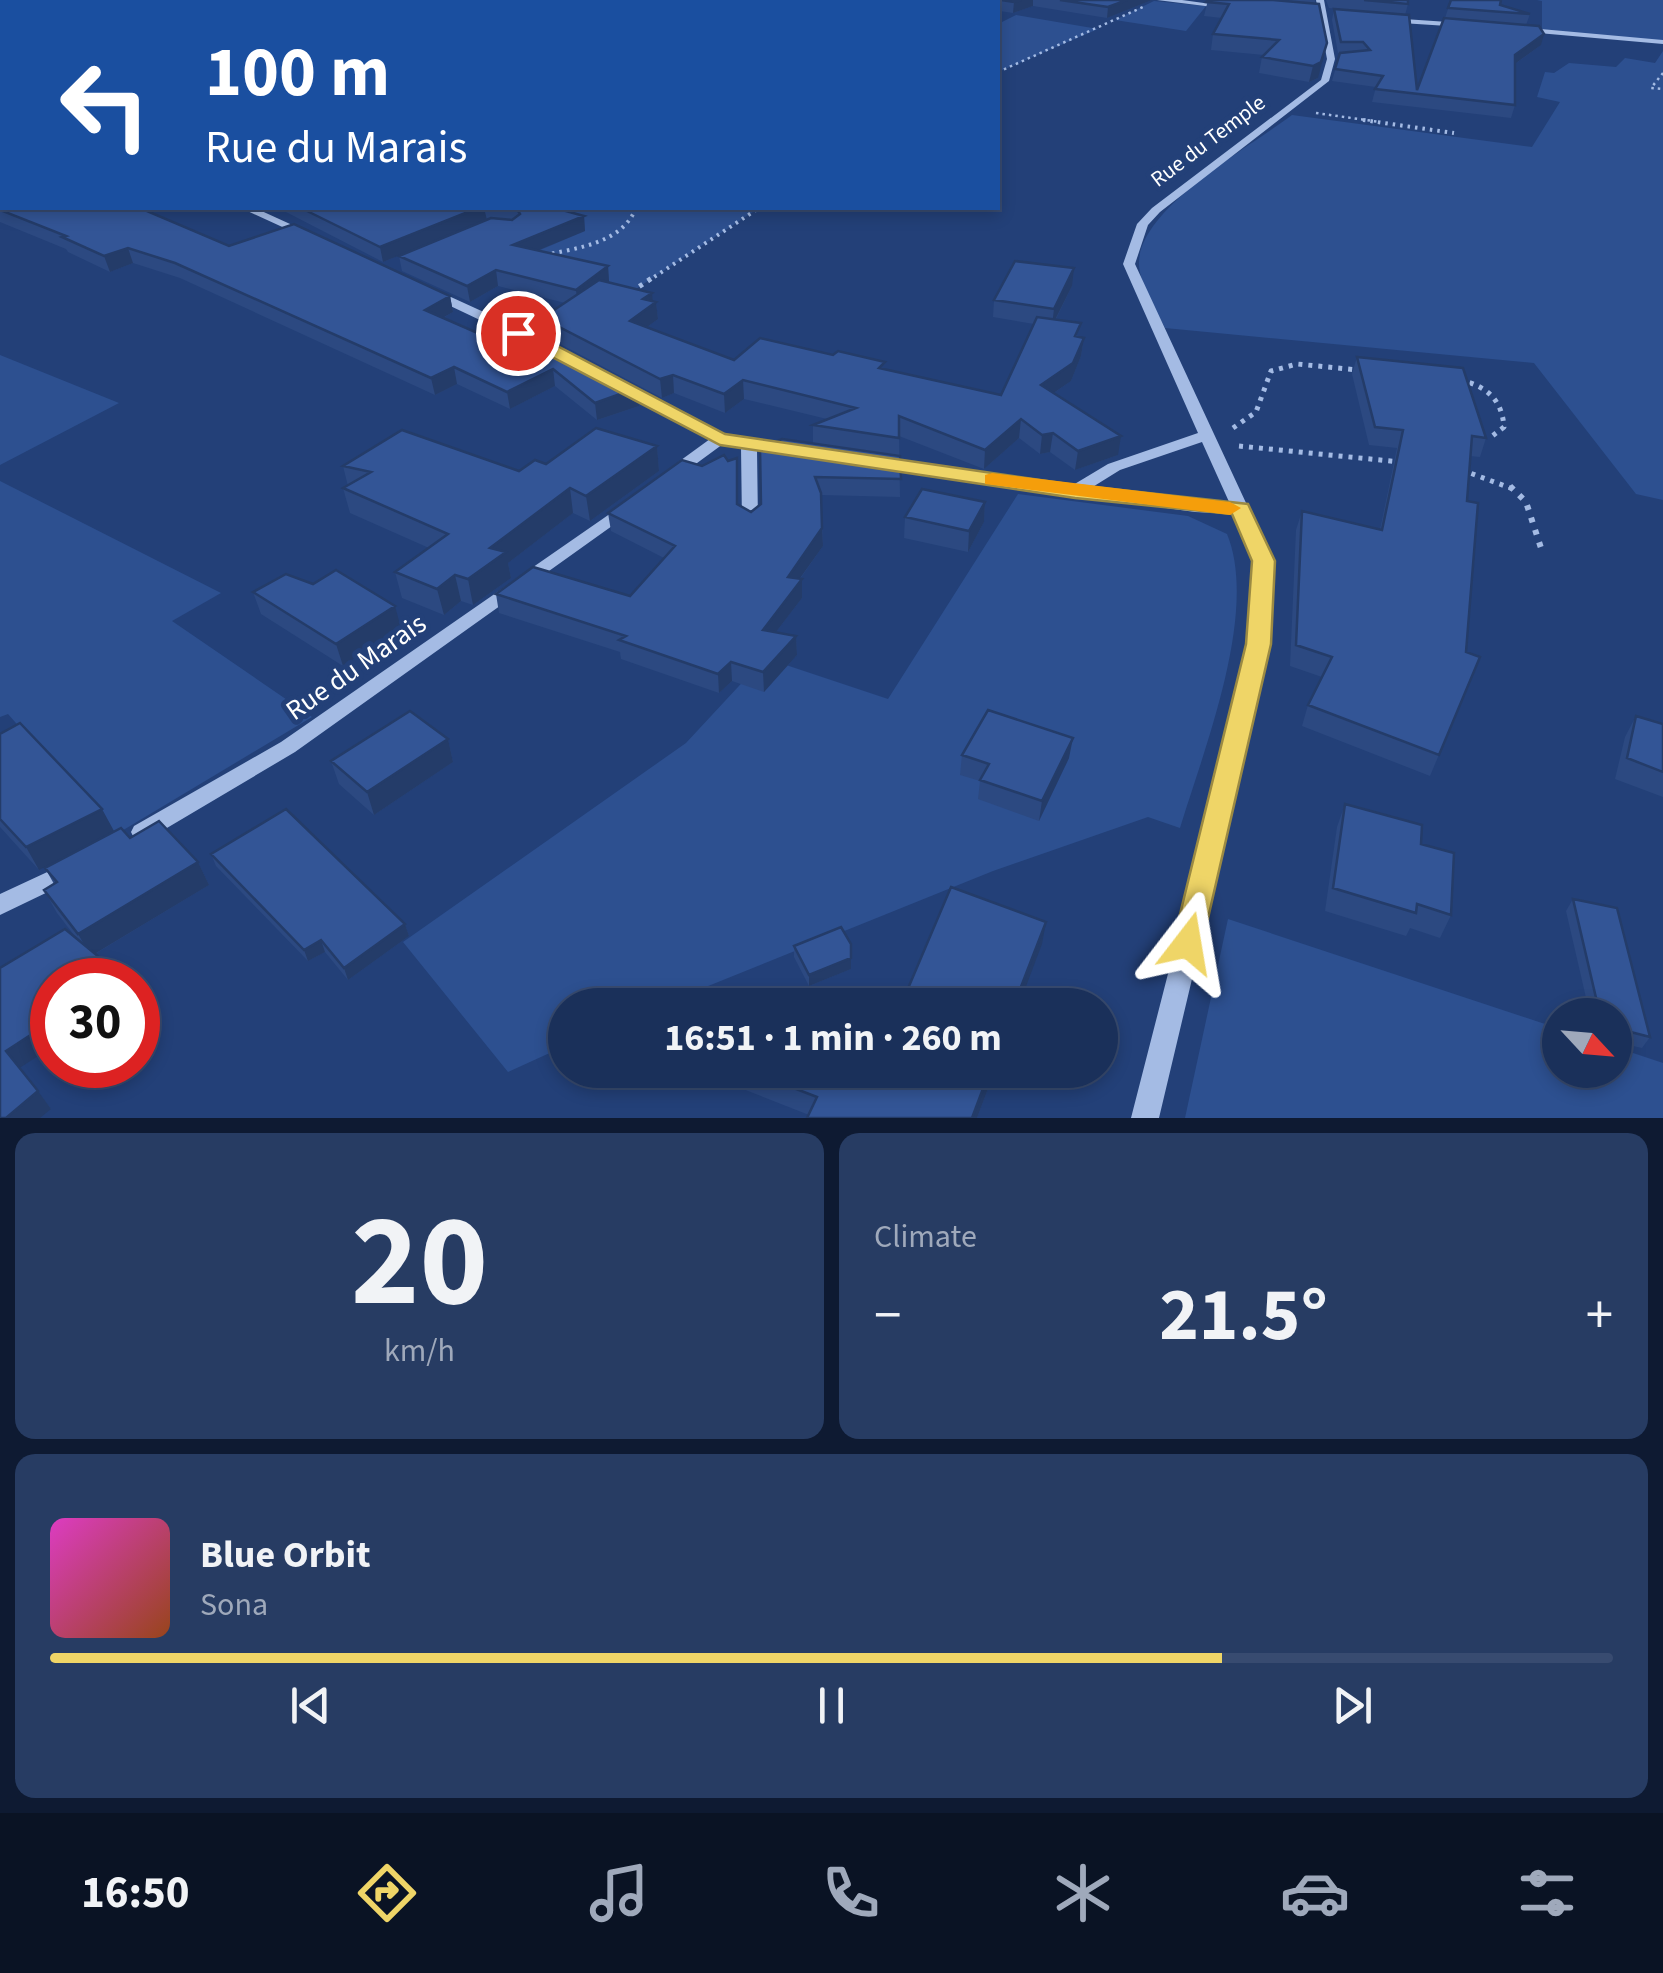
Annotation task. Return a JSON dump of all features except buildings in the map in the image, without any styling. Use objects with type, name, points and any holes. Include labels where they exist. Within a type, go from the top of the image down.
[{"type":"street","points":[[1159,0],[1241,8]]},
{"type":"street","name":"Rue du Temple","points":[[1145,1118],[1258,644],[1264,561],[1129,264],[1143,224],[1168,198],[1321,86],[1339,59],[1321,12]]},
{"type":"street","points":[[1376,19],[1469,26]]},
{"type":"street","points":[[1506,28],[1663,42]]},
{"type":"street","points":[[252,210],[316,238]]},
{"type":"street","points":[[416,284],[565,355]]},
{"type":"street","points":[[599,372],[720,439],[806,452]]},
{"type":"street","name":"Rue du Marais","points":[[118,844],[288,747],[720,439]]},
{"type":"street","points":[[1075,492],[1114,467],[1209,440]]},
{"type":"street","points":[[749,444],[750,522]]},
{"type":"street","points":[[865,461],[1075,492],[1241,509]]},
{"type":"street","points":[[0,905],[85,862]]},
{"type":"path","points":[[1000,71],[1159,0]]},
{"type":"path","points":[[1663,73],[1652,88],[1663,89]]},
{"type":"path","points":[[1288,110],[1454,132]]},
{"type":"path","points":[[536,257],[604,238],[629,224],[635,210]]},
{"type":"path","points":[[618,300],[756,210]]},
{"type":"path","points":[[1234,428],[1256,412],[1271,370],[1297,364],[1374,371]]},
{"type":"path","points":[[1450,378],[1480,385],[1496,397],[1504,427],[1491,438]]},
{"type":"path","points":[[1209,440],[1410,463]]},
{"type":"path","points":[[1449,468],[1497,479],[1520,491],[1533,510],[1541,548]]},
{"type":"shaded area","points":[[1537,0],[1663,0],[1663,42],[1542,30],[1542,1]]},
{"type":"shaded area","points":[[1154,1],[1206,6],[1186,31],[1115,20]]},
{"type":"shaded area","points":[[1016,15],[1098,29],[1000,71],[1000,23]]},
{"type":"shaded area","points":[[1663,51],[1663,500],[1636,494],[1534,363],[1165,328],[1140,271],[1144,242],[1157,221],[1200,180],[1292,115],[1532,147],[1560,102],[1537,97],[1545,72],[1554,73],[1569,63],[1616,67],[1625,58],[1655,63]]},
{"type":"shaded area","points":[[503,210],[756,210],[619,300],[479,272]]},
{"type":"shaded area","points":[[0,355],[119,403],[0,465]]},
{"type":"shaded area","points":[[0,481],[221,593],[172,621],[312,717],[115,835],[8,714],[0,717]]},
{"type":"shaded area","points":[[1018,494],[1188,516],[1227,534],[1235,566],[1233,640],[1214,721],[1180,828],[1148,817],[993,871],[703,988],[548,988],[548,1054],[508,1072],[403,942],[686,743],[765,658],[888,699]]},
{"type":"shaded area","points":[[1228,919],[1542,1023],[1542,1088],[1632,1088],[1632,1053],[1663,1063],[1663,1118],[1185,1118]]},
{"type":"slow traffic","points":[[992,479],[1195,507],[1230,508]]},
{"type":"route","points":[[518,333],[616,380],[720,439],[1075,492],[1241,509],[1264,561],[1258,644],[1249,697],[1188,943]]}]
